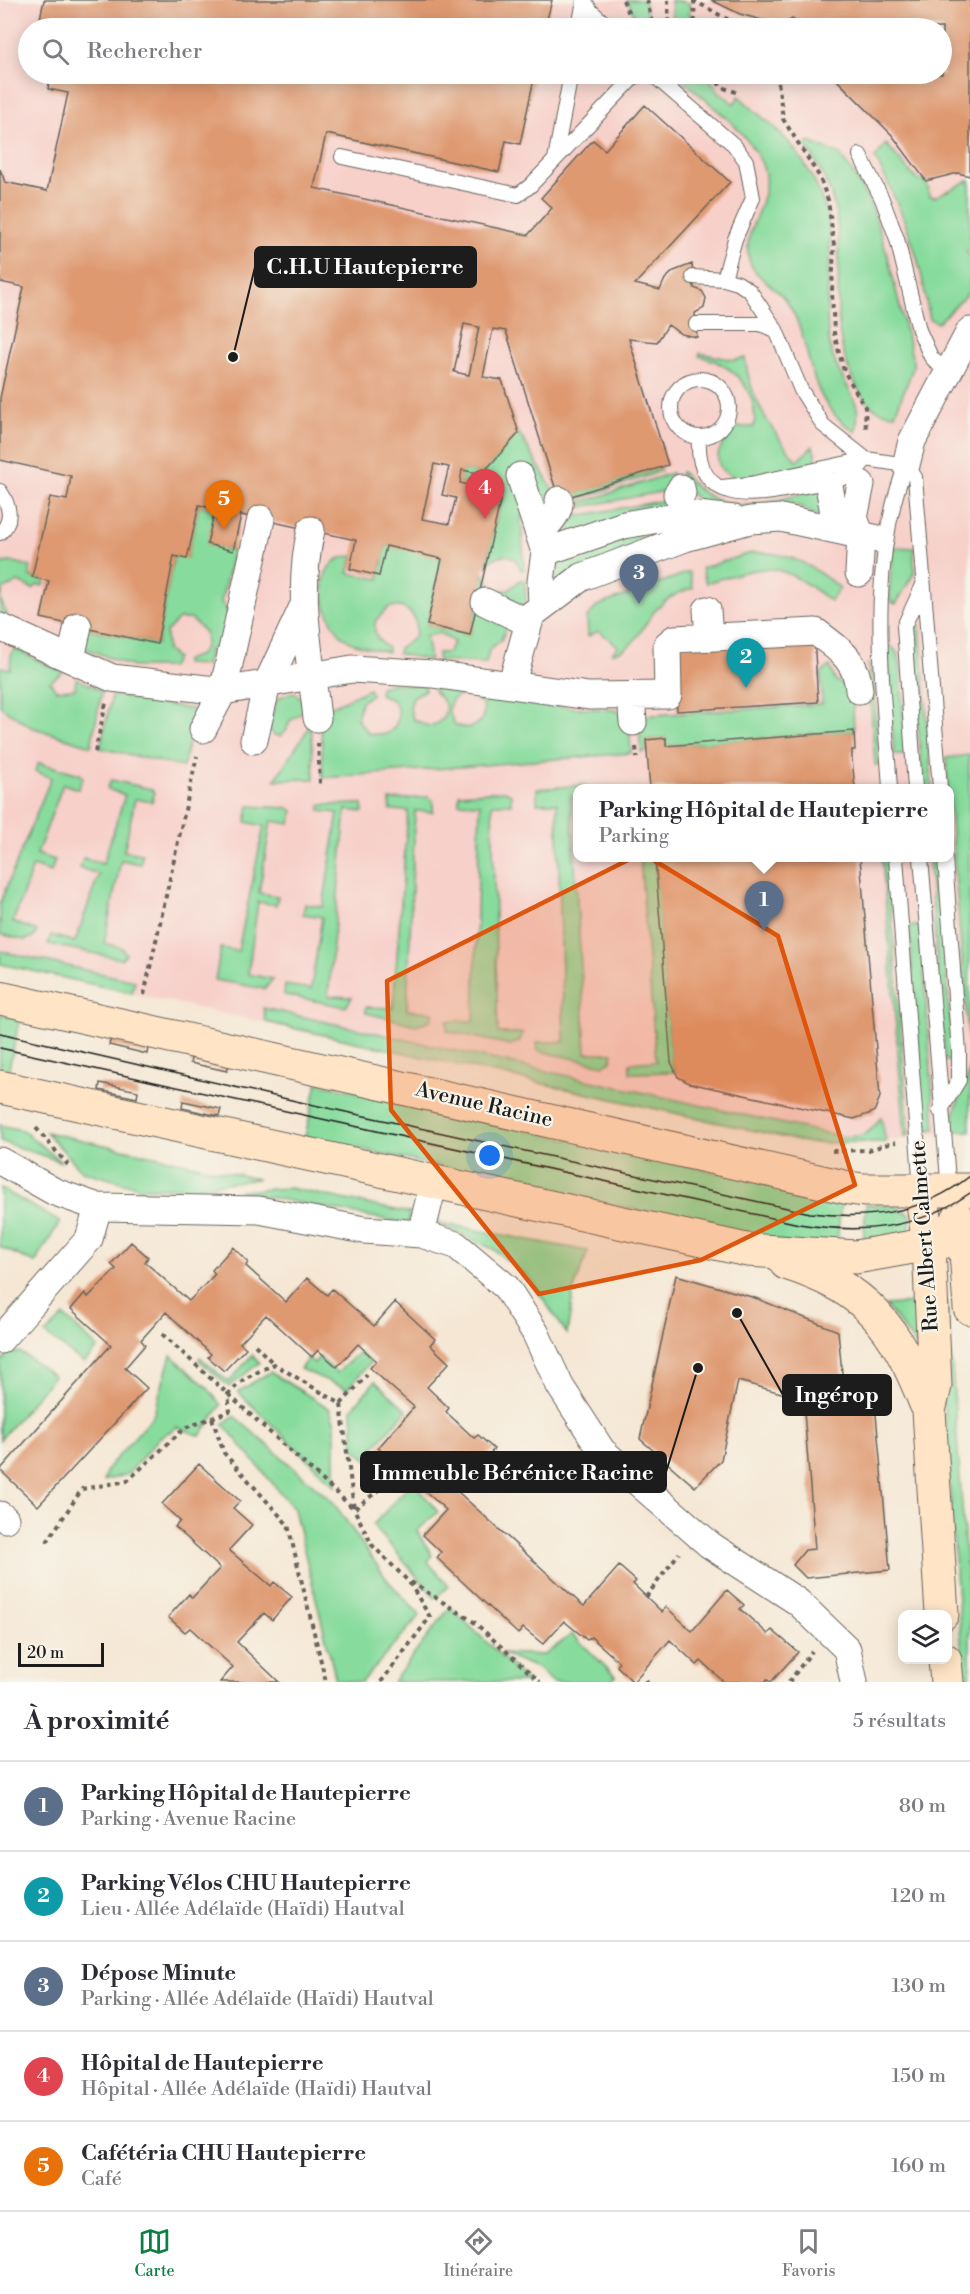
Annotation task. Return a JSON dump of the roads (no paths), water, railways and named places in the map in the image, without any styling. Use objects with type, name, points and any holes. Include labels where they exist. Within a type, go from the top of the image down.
[{"type":"street","points":[[906,465],[912,441],[970,331]]},
{"type":"street","points":[[851,527],[863,472]]},
{"type":"street","points":[[512,683],[536,615],[541,581],[542,543],[520,476]]},
{"type":"street","points":[[829,486],[851,527],[859,573]]},
{"type":"street","points":[[542,543],[560,505],[559,500]]},
{"type":"street","points":[[542,543],[685,512],[750,520],[781,518],[851,527]]},
{"type":"street","points":[[536,615],[582,578],[685,512]]},
{"type":"street","points":[[203,729],[223,691],[261,519]]},
{"type":"street","points":[[311,530],[305,555],[302,609],[317,718]]},
{"type":"street","points":[[485,602],[536,615]]},
{"type":"street","points":[[254,740],[267,684],[302,609]]},
{"type":"street","points":[[707,610],[709,637]]},
{"type":"street","points":[[70,659],[78,626]]},
{"type":"street","points":[[0,627],[70,659],[110,685],[223,691],[352,669],[432,674],[512,683],[589,696],[632,709],[668,705],[667,645],[674,639],[819,629],[849,656],[855,667],[859,690]]},
{"type":"street","name":"Avenue Racine","points":[[0,998],[957,1212]]},
{"type":"street","points":[[0,1086],[747,1250],[825,1278],[865,1302],[909,1359],[929,1411]]},
{"type":"street","points":[[0,1161],[55,1192],[99,1207],[259,1210],[364,1230],[421,1234],[456,1245],[506,1287],[535,1332],[560,1386],[602,1451],[710,1545],[798,1602],[848,1649],[854,1682]]},
{"type":"street","points":[[421,1234],[434,1181]]},
{"type":"street","points":[[0,1340],[89,1239],[99,1207]]},
{"type":"street","points":[[747,1250],[856,1257],[929,1244],[957,1212]]},
{"type":"street","name":"Rue Albert Calmette","points":[[942,1610],[929,1411],[934,1386],[929,1244],[957,1212]]},
{"type":"street","name":"Rue Albert Calmette","points":[[957,1212],[970,1308]]},
{"type":"street","points":[[945,1664],[947,1682]]},
{"type":"lane","points":[[581,18],[584,0]]},
{"type":"lane","points":[[584,0],[599,18]]},
{"type":"lane","points":[[555,159],[569,84]]},
{"type":"lane","points":[[342,157],[518,195],[627,84]]},
{"type":"lane","points":[[664,84],[734,145],[746,161],[753,198],[735,239],[724,279]]},
{"type":"lane","points":[[860,155],[882,199],[897,239],[919,330],[931,357],[947,372]]},
{"type":"lane","points":[[693,277],[724,279],[738,283],[750,291],[776,330],[801,390],[823,425],[863,472]]},
{"type":"lane","points":[[696,324],[759,324],[776,330]]},
{"type":"lane","points":[[694,378],[708,379],[720,386],[728,398],[729,412],[724,425],[713,434],[699,438],[685,433],[675,424],[670,410],[672,396],[681,384],[694,378]]},
{"type":"lane","points":[[699,438],[698,457],[702,471],[709,480],[735,494],[769,494],[852,474],[906,465]]},
{"type":"lane","points":[[906,465],[915,477],[940,784]]},
{"type":"lane","points":[[890,784],[880,608],[893,498],[906,465]]},
{"type":"lane","points":[[0,491],[7,501],[9,512],[8,521],[0,532]]},
{"type":"lane","points":[[915,784],[904,626],[923,585]]},
{"type":"lane","name":"Rue Albert Calmette","points":[[897,862],[957,1212]]},
{"type":"lane","name":"Rue Albert Calmette","points":[[921,862],[940,1111],[957,1212]]},
{"type":"lane","points":[[940,1111],[959,1080],[945,862]]},
{"type":"tram line","points":[[0,1033],[300,1102],[810,1213],[853,1216],[894,1211],[933,1199],[970,1176]]},
{"type":"tram line","points":[[0,1048],[799,1224],[844,1229],[888,1226],[930,1215],[970,1193]]},
{"type":"place","name":"C.H.U Hautepierre","points":[[233,357]]},
{"type":"place","name":"Hôpital de Hautepierre","points":[[485,519]]},
{"type":"place","name":"Cafétéria CHU Hautepierre","points":[[224,530]]},
{"type":"place","name":"Dépose Minute","points":[[639,604]]},
{"type":"place","name":"Parking Vélos CHU Hautepierre","points":[[746,688]]},
{"type":"place","name":"Parking Hôpital de Hautepierre","points":[[764,931]]},
{"type":"place","name":"Ingérop","points":[[737,1313]]},
{"type":"place","name":"Immeuble Bérénice Racine","points":[[698,1368]]}]
